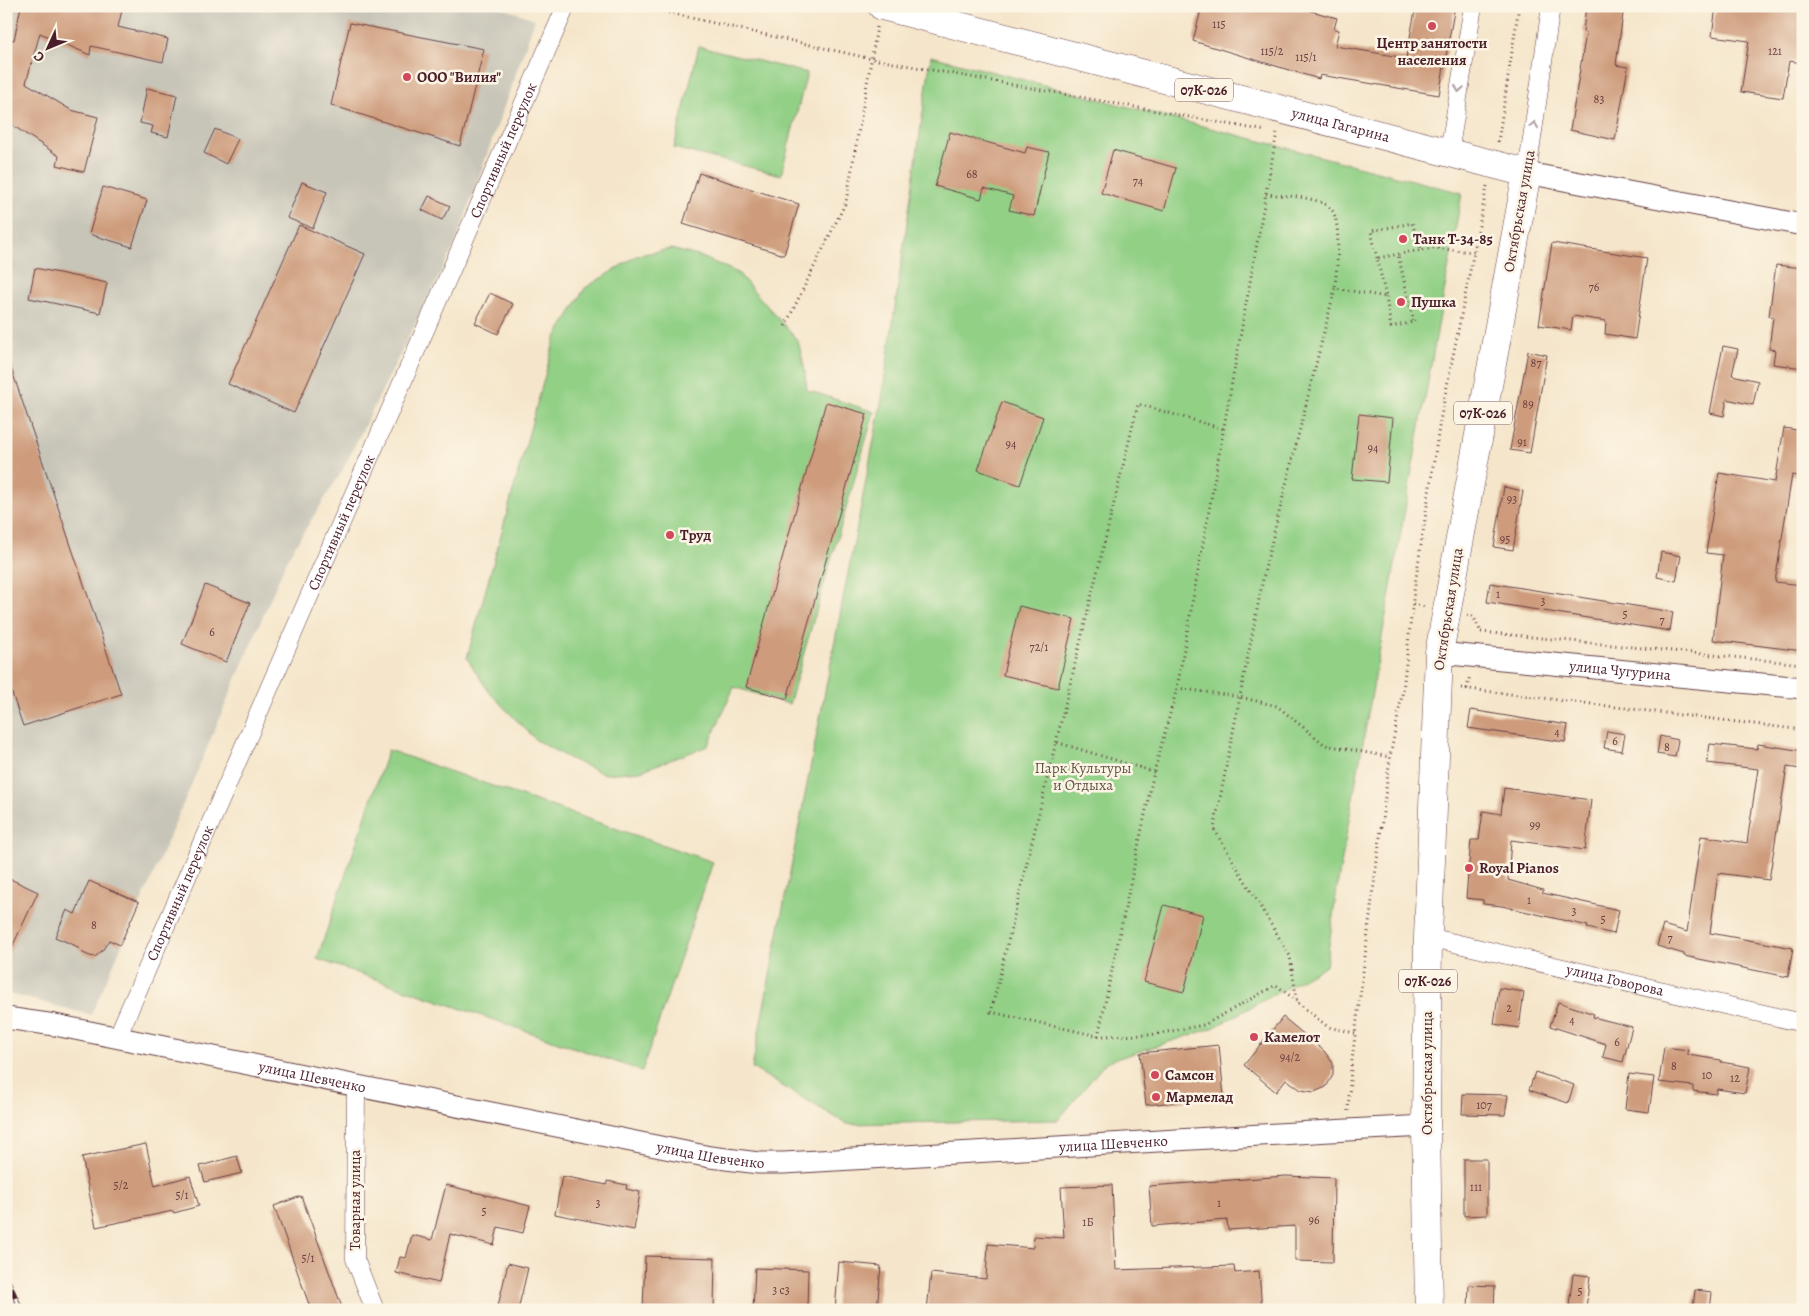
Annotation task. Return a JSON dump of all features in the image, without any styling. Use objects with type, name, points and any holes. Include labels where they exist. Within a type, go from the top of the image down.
[{"type":"main road","name":"улица Гагарина","points":[[880,15],[953,15],[1280,122],[1449,153],[1493,164],[1525,182]]},
{"type":"main road","name":"Октябрьская улица","points":[[1429,1310],[1426,1126],[1428,937],[1439,653],[1525,182]]},
{"type":"street","name":"Спортивный переулок","points":[[118,1038],[566,6]]},
{"type":"street","points":[[1449,153],[1472,6]]},
{"type":"street","name":"Октябрьская улица","points":[[1525,182],[1551,6]]},
{"type":"street","name":"улица Гагарина","points":[[1525,182],[1803,225]]},
{"type":"street","name":"улица Чугурина","points":[[1439,653],[1803,688]]},
{"type":"street","name":"улица Говорова","points":[[1428,937],[1803,1023]]},
{"type":"street","name":"улица Шевченко","points":[[6,1018],[55,1025],[710,1157],[759,1163],[1426,1126]]},
{"type":"street","name":"Товарная улица","points":[[356,1086],[355,1259],[375,1310]]},
{"type":"path","points":[[639,6],[872,59],[1280,122],[1177,688],[1154,772],[1098,1036]]},
{"type":"path","points":[[1493,164],[1519,6]]},
{"type":"path","points":[[785,326],[846,202],[880,15]]},
{"type":"path","points":[[1347,1130],[1350,1068],[1390,758],[1403,690],[1414,591],[1440,421],[1488,183],[1525,182]]},
{"type":"path","points":[[1266,194],[1314,200],[1331,208],[1338,223],[1335,288],[1265,569],[1214,829],[1290,956],[1297,1002]]},
{"type":"path","points":[[1398,255],[1414,322],[1391,327],[1371,231],[1412,223],[1421,250]]},
{"type":"path","points":[[1377,258],[1433,248],[1474,252]]},
{"type":"path","points":[[1335,288],[1386,297]]},
{"type":"path","points":[[1224,429],[1138,404],[991,1012],[1098,1036],[1150,1034],[1204,1025],[1276,985],[1328,1027],[1355,1033]]},
{"type":"path","points":[[1481,632],[1803,664]]},
{"type":"path","points":[[1437,687],[1467,689],[1803,730]]},
{"type":"path","points":[[1177,688],[1277,706],[1325,745],[1390,758]]},
{"type":"path","points":[[1056,742],[1154,772]]},
{"type":"shaded area","points":[[6,6],[496,6],[535,19],[456,242],[342,471],[288,557],[150,882],[91,1015],[6,993]]},
{"type":"green space","points":[[699,46],[807,73],[781,175],[674,148]]},
{"type":"green space","name":"Парк Культуры и Отдыха","points":[[931,56],[1462,193],[1338,881],[1326,966],[1213,1028],[1106,1062],[1058,1120],[847,1124],[752,1068],[882,398]]},
{"type":"green space","name":"Труд","points":[[671,249],[702,257],[738,273],[798,341],[804,365],[807,390],[874,412],[789,704],[734,687],[708,746],[640,771],[605,774],[570,759],[536,740],[489,692],[467,658],[555,339],[585,288],[638,255]]},
{"type":"green space","points":[[388,750],[713,862],[642,1071],[317,959]]},
{"type":"building","points":[[21,6],[86,6],[101,9],[102,6],[123,6],[118,27],[168,39],[163,62],[91,46],[90,55],[40,33],[26,83],[71,110],[98,117],[84,172],[57,165],[59,156],[6,121],[6,38],[14,40]]},
{"type":"building","points":[[1202,6],[1292,6],[1337,18],[1334,29],[1339,30],[1335,46],[1406,58],[1416,6],[1455,6],[1439,95],[1320,75],[1319,79],[1193,41]]},
{"type":"building","points":[[1586,6],[1624,6],[1616,65],[1628,67],[1615,140],[1570,130],[1586,33],[1583,32]]},
{"type":"building","points":[[1716,6],[1803,6],[1803,63],[1789,61],[1783,98],[1741,92],[1749,41],[1712,36]]},
{"type":"building","name":"ООО \"Вилия\"","points":[[350,23],[484,49],[460,146],[331,105]]},
{"type":"building","points":[[147,88],[177,95],[168,137],[151,133],[153,126],[140,123]]},
{"type":"building","points":[[215,129],[238,139],[226,164],[204,153]]},
{"type":"building","points":[[950,132],[1025,153],[1027,147],[1049,152],[1034,216],[1009,210],[1013,196],[984,188],[981,199],[935,186]]},
{"type":"building","points":[[1113,150],[1176,168],[1164,211],[1101,193]]},
{"type":"building","points":[[699,173],[799,204],[784,255],[683,224]]},
{"type":"building","points":[[302,182],[327,192],[313,228],[287,218]]},
{"type":"building","points":[[103,187],[147,200],[132,247],[89,234]]},
{"type":"building","points":[[429,196],[450,206],[442,220],[422,210]]},
{"type":"building","points":[[299,225],[365,254],[294,413],[228,384]]},
{"type":"building","points":[[1552,243],[1647,258],[1635,339],[1605,334],[1606,321],[1573,316],[1571,330],[1539,325]]},
{"type":"building","points":[[1776,265],[1803,268],[1803,368],[1773,364],[1775,350],[1769,349],[1773,317],[1769,316]]},
{"type":"building","points":[[35,268],[107,283],[100,313],[29,298]]},
{"type":"building","points":[[490,293],[513,304],[498,334],[475,323]]},
{"type":"building","points":[[1723,346],[1738,349],[1732,375],[1758,381],[1753,405],[1727,399],[1724,416],[1710,413]]},
{"type":"building","points":[[1528,351],[1547,355],[1530,453],[1510,450]]},
{"type":"building","points":[[9,362],[121,694],[23,726],[6,676],[6,363]]},
{"type":"building","points":[[826,402],[867,414],[787,699],[746,687]]},
{"type":"building","points":[[1002,402],[1043,417],[1020,485],[978,470]]},
{"type":"building","points":[[1359,414],[1393,418],[1387,482],[1352,479]]},
{"type":"building","points":[[1784,428],[1803,431],[1803,477],[1792,475],[1775,582],[1803,585],[1803,651],[1713,640],[1723,555],[1706,553],[1719,473],[1775,482]]},
{"type":"building","points":[[1504,487],[1523,491],[1513,550],[1494,547]]},
{"type":"building","points":[[1661,552],[1681,556],[1676,581],[1657,577]]},
{"type":"building","points":[[1490,583],[1673,612],[1670,631],[1487,602]]},
{"type":"building","points":[[205,585],[250,603],[226,662],[182,644]]},
{"type":"building","points":[[1019,606],[1074,619],[1058,688],[1003,675]]},
{"type":"building","points":[[1471,710],[1568,725],[1565,742],[1468,728]]},
{"type":"building","points":[[1607,731],[1625,734],[1622,751],[1604,748]]},
{"type":"building","points":[[1660,736],[1678,740],[1675,757],[1657,754]]},
{"type":"building","points":[[1710,744],[1757,749],[1758,744],[1803,751],[1801,769],[1787,767],[1769,880],[1718,873],[1710,933],[1793,948],[1788,977],[1684,956],[1684,954],[1657,946],[1663,925],[1687,932],[1701,836],[1747,843],[1758,769],[1707,763]]},
{"type":"building","points":[[1504,788],[1591,800],[1585,850],[1511,840],[1508,880],[1543,890],[1542,893],[1619,910],[1614,934],[1502,906],[1483,904],[1483,900],[1466,898],[1471,840],[1479,840],[1483,811],[1501,814]]},
{"type":"building","points":[[6,877],[38,892],[6,960]]},
{"type":"building","points":[[89,881],[139,902],[120,945],[109,940],[102,951],[95,957],[83,953],[76,946],[55,937],[67,910],[75,914]]},
{"type":"building","points":[[1164,905],[1203,915],[1184,992],[1144,982]]},
{"type":"building","points":[[1499,988],[1524,992],[1519,1028],[1494,1024]]},
{"type":"building","points":[[1558,1002],[1594,1014],[1593,1017],[1632,1027],[1623,1062],[1603,1057],[1606,1044],[1550,1026]]},
{"type":"building","points":[[1283,1017],[1324,1051],[1333,1063],[1333,1075],[1326,1087],[1314,1092],[1301,1090],[1286,1079],[1276,1092],[1244,1065]]},
{"type":"building","points":[[1219,1045],[1224,1097],[1146,1105],[1140,1053]]},
{"type":"building","points":[[1664,1047],[1688,1050],[1688,1055],[1750,1067],[1745,1093],[1717,1089],[1716,1094],[1693,1091],[1693,1086],[1659,1082]]},
{"type":"building","points":[[1535,1072],[1574,1085],[1568,1103],[1529,1090]]},
{"type":"building","points":[[1629,1074],[1654,1077],[1649,1112],[1625,1109]]},
{"type":"building","points":[[1463,1094],[1508,1095],[1505,1115],[1462,1114]]},
{"type":"building","points":[[146,1144],[155,1186],[190,1176],[199,1206],[174,1213],[173,1211],[96,1227],[82,1157]]},
{"type":"building","points":[[237,1156],[242,1173],[205,1182],[200,1166]]},
{"type":"building","points":[[1464,1159],[1487,1159],[1487,1215],[1464,1216]]},
{"type":"building","points":[[562,1176],[607,1185],[607,1181],[627,1185],[626,1189],[640,1192],[634,1230],[555,1214]]},
{"type":"building","points":[[1286,1176],[1334,1178],[1333,1262],[1295,1261],[1295,1226],[1228,1230],[1227,1220],[1152,1226],[1149,1186]]},
{"type":"building","points":[[446,1185],[530,1206],[523,1233],[498,1227],[494,1245],[450,1234],[439,1283],[396,1273],[400,1257],[406,1258],[412,1235],[432,1240]]},
{"type":"building","points":[[1112,1185],[1116,1270],[1234,1266],[1235,1273],[1259,1271],[1262,1310],[927,1310],[931,1273],[986,1279],[988,1244],[1033,1248],[1034,1236],[1064,1238],[1061,1187]]},
{"type":"building","points":[[301,1196],[343,1310],[311,1310],[274,1206]]},
{"type":"building","points":[[645,1256],[715,1258],[714,1310],[643,1310]]},
{"type":"building","points":[[839,1262],[881,1266],[877,1310],[835,1310]]},
{"type":"building","points":[[508,1263],[528,1268],[518,1310],[498,1306]]},
{"type":"building","points":[[755,1268],[808,1270],[807,1310],[753,1310]]},
{"type":"building","points":[[1573,1274],[1590,1276],[1586,1308],[1569,1305]]},
{"type":"building","points":[[1469,1285],[1495,1286],[1494,1309],[1468,1308]]},
{"type":"building","points":[[1695,1290],[1712,1292],[1710,1310],[1693,1310]]},
{"type":"railway","points":[[6,1277],[21,1310]]},
{"type":"place","name":"Центр занятости населения","points":[[1432,26]]},
{"type":"place","name":"ООО \"Вилия\"","points":[[407,77]]},
{"type":"place","name":"Танк Т-34-85","points":[[1403,239]]},
{"type":"place","name":"Пушка","points":[[1401,302]]},
{"type":"place","name":"Труд","points":[[670,535]]},
{"type":"place","name":"Royal Pianos","points":[[1469,868]]},
{"type":"place","name":"Камелот","points":[[1254,1037]]},
{"type":"place","name":"Самсон","points":[[1155,1075]]},
{"type":"place","name":"Мармелад","points":[[1156,1097]]}]
